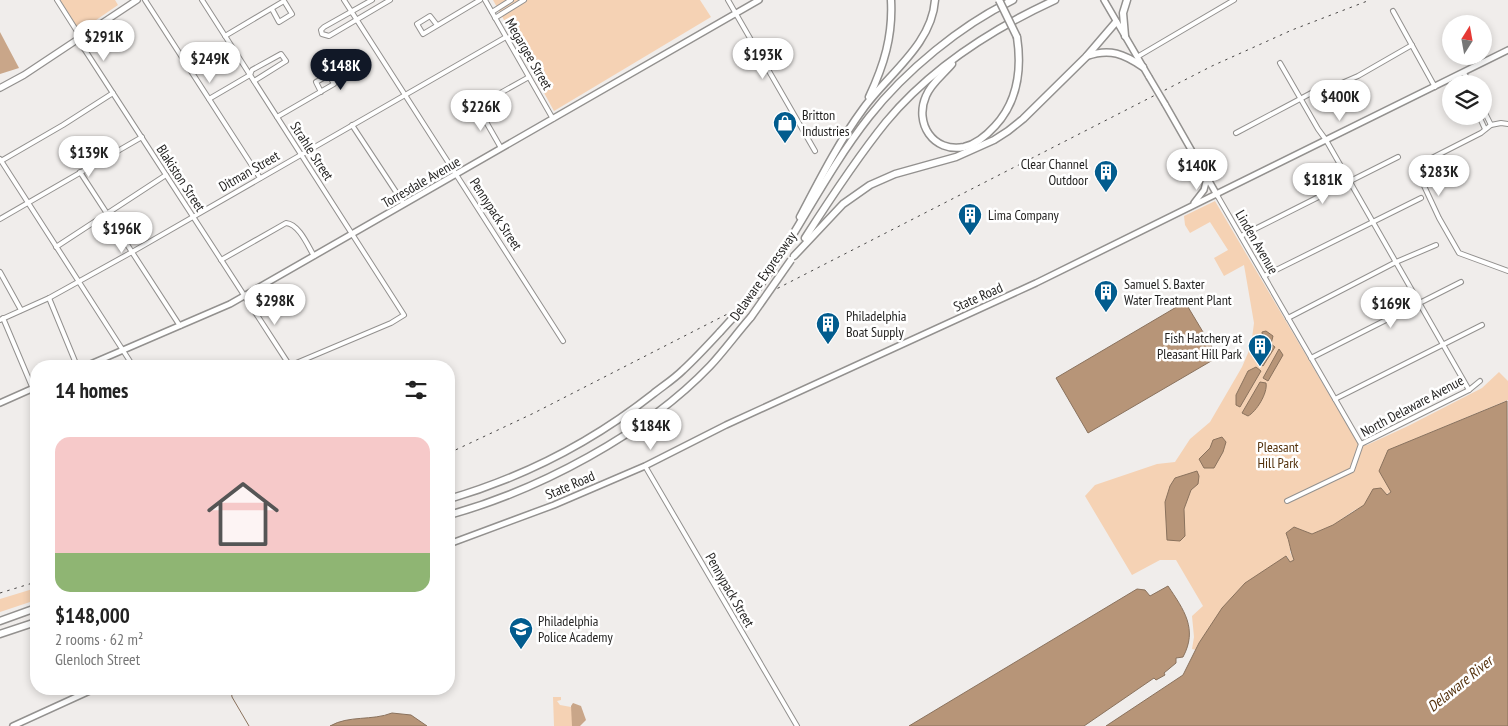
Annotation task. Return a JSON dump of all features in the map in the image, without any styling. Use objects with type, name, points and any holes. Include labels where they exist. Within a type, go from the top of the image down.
[{"type":"highway","points":[[773,267],[818,182],[863,108],[878,79],[891,32],[891,0]]},
{"type":"highway","points":[[863,108],[915,47],[926,31],[932,19],[935,0]]},
{"type":"highway","points":[[961,54],[927,94],[922,111],[923,125],[927,134],[943,146],[954,148],[965,147],[981,140],[999,122],[1015,93],[1020,59],[1018,37],[999,0]]},
{"type":"highway","points":[[973,151],[999,128],[1007,117],[1016,98],[1022,77],[1023,62],[1018,37],[1004,0]]},
{"type":"highway","name":"Delaware Expressway","points":[[455,497],[527,471],[595,435],[630,412],[682,371],[750,299],[773,267],[846,149],[890,92],[947,42],[990,12],[1013,0]]},
{"type":"highway","name":"Delaware Expressway","points":[[455,513],[495,500],[546,479],[609,444],[679,394],[709,366],[751,317],[863,151],[888,121],[919,89],[961,54],[1009,22],[1055,0]]},
{"type":"highway","points":[[1124,36],[1123,14],[1127,0]]},
{"type":"highway","points":[[792,258],[843,204],[870,185],[895,174],[940,163],[973,151],[994,140],[1023,119],[1086,57],[1116,22]]},
{"type":"highway","points":[[1086,57],[1102,52],[1115,52],[1126,56],[1143,67]]},
{"type":"highway","points":[[0,621],[30,610]]},
{"type":"highway","points":[[0,634],[30,624]]},
{"type":"main road","points":[[0,88],[19,78],[136,0]]},
{"type":"main road","name":"Torresdale Avenue","points":[[100,360],[224,308],[758,0]]},
{"type":"main road","name":"Linden Avenue","points":[[1104,0],[1217,195]]},
{"type":"main road","name":"State Road","points":[[1460,75],[1508,50]]},
{"type":"main road","name":"State Road","points":[[455,542],[554,505],[644,466],[726,424],[1036,283],[1193,204],[1217,195],[1442,84]]},
{"type":"main road","points":[[1193,204],[1204,190],[1207,178]]},
{"type":"main road","points":[[0,403],[30,390]]},
{"type":"main road","points":[[14,726],[81,695]]},
{"type":"street","name":"Blakiston Street","points":[[57,0],[113,93],[286,360]]},
{"type":"street","points":[[145,0],[260,178]]},
{"type":"street","name":"Strahle Street","points":[[202,0],[404,315],[390,323],[304,360]]},
{"type":"street","points":[[274,0],[278,5]]},
{"type":"street","name":"Pennypack Street","points":[[344,0],[563,340]]},
{"type":"street","points":[[372,0],[323,28],[322,34],[329,36],[388,3],[390,0]]},
{"type":"street","points":[[437,25],[430,16],[417,24],[423,34],[480,0]]},
{"type":"street","name":"Megargee Street","points":[[485,0],[553,119]]},
{"type":"street","points":[[492,12],[511,0]]},
{"type":"street","points":[[495,18],[524,0]]},
{"type":"street","points":[[728,0],[815,151]]},
{"type":"street","points":[[1137,56],[1234,0]]},
{"type":"street","points":[[225,36],[284,1],[292,14],[279,22],[272,9]]},
{"type":"street","points":[[1393,11],[1435,87]]},
{"type":"street","name":"Ditman Street","points":[[2,319],[49,298],[132,252],[506,37]]},
{"type":"street","points":[[1236,133],[1320,89],[1335,86],[1358,76],[1412,45]]},
{"type":"street","points":[[209,99],[250,75],[252,70],[281,54],[286,61],[254,81]]},
{"type":"street","points":[[1280,63],[1469,390]]},
{"type":"street","points":[[277,117],[321,92],[334,84],[329,75],[316,82],[321,92]]},
{"type":"street","points":[[501,148],[476,106],[529,77]]},
{"type":"street","points":[[113,93],[1,160],[130,360]]},
{"type":"street","points":[[1492,125],[1508,124]]},
{"type":"street","points":[[352,125],[404,204]]},
{"type":"street","points":[[1483,125],[1485,129]]},
{"type":"street","points":[[1491,125],[1481,134],[1422,163],[1418,173],[1438,218],[1459,252],[1508,271]]},
{"type":"street","points":[[0,219],[142,137]]},
{"type":"street","points":[[1241,236],[1398,157]]},
{"type":"street","points":[[80,172],[180,326]]},
{"type":"street","points":[[56,247],[166,175]]},
{"type":"street","name":"Linden Avenue","points":[[1217,195],[1361,444]]},
{"type":"street","points":[[1264,276],[1421,198]]},
{"type":"street","points":[[221,260],[283,224],[289,223],[294,225],[314,256]]},
{"type":"street","points":[[1288,318],[1396,262],[1436,245]]},
{"type":"street","points":[[0,272],[21,310]]},
{"type":"street","points":[[1311,358],[1461,282]]},
{"type":"street","points":[[49,298],[75,360]]},
{"type":"street","points":[[2,319],[30,378]]},
{"type":"street","points":[[1335,399],[1482,324]]},
{"type":"street","name":"North Delaware Avenue","points":[[1287,501],[1352,470],[1361,444],[1469,390],[1480,381]]},
{"type":"street","name":"Pennypack Street","points":[[644,466],[798,726]]},
{"type":"green space","points":[[60,0],[115,0],[118,5],[80,31]]},
{"type":"green space","points":[[493,0],[700,0],[711,17],[554,111]]},
{"type":"green space","name":"Pleasant Hill Park","points":[[1215,201],[1356,440],[1367,445],[1408,426],[1482,388],[1499,372],[1508,381],[1508,400],[1388,450],[1391,492],[1353,511],[1333,525],[1312,534],[1294,527],[1286,533],[1291,544],[1290,552],[1294,560],[1290,562],[1287,556],[1199,643],[1196,650],[1192,649],[1194,637],[1192,616],[1203,606],[1176,560],[1160,560],[1132,575],[1085,496],[1095,485],[1157,464],[1175,462],[1190,439],[1210,422],[1242,367],[1251,346],[1254,323],[1244,265],[1224,276],[1214,258],[1228,250],[1210,222],[1190,233],[1185,225],[1184,216]]},
{"type":"green space","points":[[30,590],[30,602],[0,612],[0,599]]},
{"type":"green space","points":[[553,697],[561,697],[561,700],[557,701],[560,705],[571,707],[573,713],[572,726],[554,726]]},
{"type":"shaded area","points":[[0,32],[19,68],[0,74]]},
{"type":"shaded area","points":[[573,703],[581,706],[586,720],[580,726],[572,726],[571,706]]},
{"type":"water","points":[[1185,302],[1218,357],[1088,433],[1056,378]]},
{"type":"water","points":[[1266,331],[1273,336],[1271,344],[1275,347],[1263,366],[1257,362],[1263,341],[1262,332]]},
{"type":"water","points":[[1279,349],[1283,355],[1268,381],[1263,378]]},
{"type":"water","points":[[1256,367],[1261,371],[1240,407],[1236,405],[1236,395],[1248,371]]},
{"type":"water","points":[[1260,382],[1266,383],[1265,392],[1258,406],[1248,416],[1242,413]]},
{"type":"water","name":"Delaware River","points":[[1507,401],[1508,726],[1106,726],[1183,675],[1199,643],[1222,608],[1245,583],[1286,556],[1290,562],[1294,560],[1286,533],[1294,527],[1312,534],[1333,525],[1364,505],[1373,489],[1381,488],[1387,495],[1391,492],[1379,471],[1388,450]]},
{"type":"water","points":[[1222,437],[1226,442],[1214,468],[1204,468],[1199,459],[1210,448],[1213,440]]},
{"type":"water","points":[[1197,471],[1199,476],[1198,484],[1191,490],[1184,509],[1185,536],[1180,541],[1167,540],[1165,502],[1170,486],[1175,478]]},
{"type":"water","points":[[1168,586],[1184,612],[1189,629],[1187,647],[1183,657],[1176,658],[1176,663],[1164,673],[1165,675],[1156,680],[1154,678],[1084,726],[909,726],[1137,589],[1145,590],[1150,596]]},
{"type":"water","points":[[392,713],[411,715],[427,726],[330,726],[345,720],[377,717]]},
{"type":"waterway","points":[[232,695],[249,726]]},
{"type":"railway","points":[[455,450],[534,413],[1212,66],[1292,30],[1370,0]]},
{"type":"railway","points":[[0,593],[30,584]]},
{"type":"place","name":"Britton Industries","points":[[785,144]]},
{"type":"place","name":"Clear Channel Outdoor","points":[[1106,193]]},
{"type":"place","name":"Lima Company","points":[[970,236]]},
{"type":"place","name":"Samuel S. Baxter Water Treatment Plant","points":[[1106,313]]},
{"type":"place","name":"Philadelphia Boat Supply","points":[[828,345]]},
{"type":"place","name":"Fish Hatchery at Pleasant Hill Park","points":[[1260,367]]},
{"type":"place","name":"Philadelphia Police Academy","points":[[521,650]]}]
